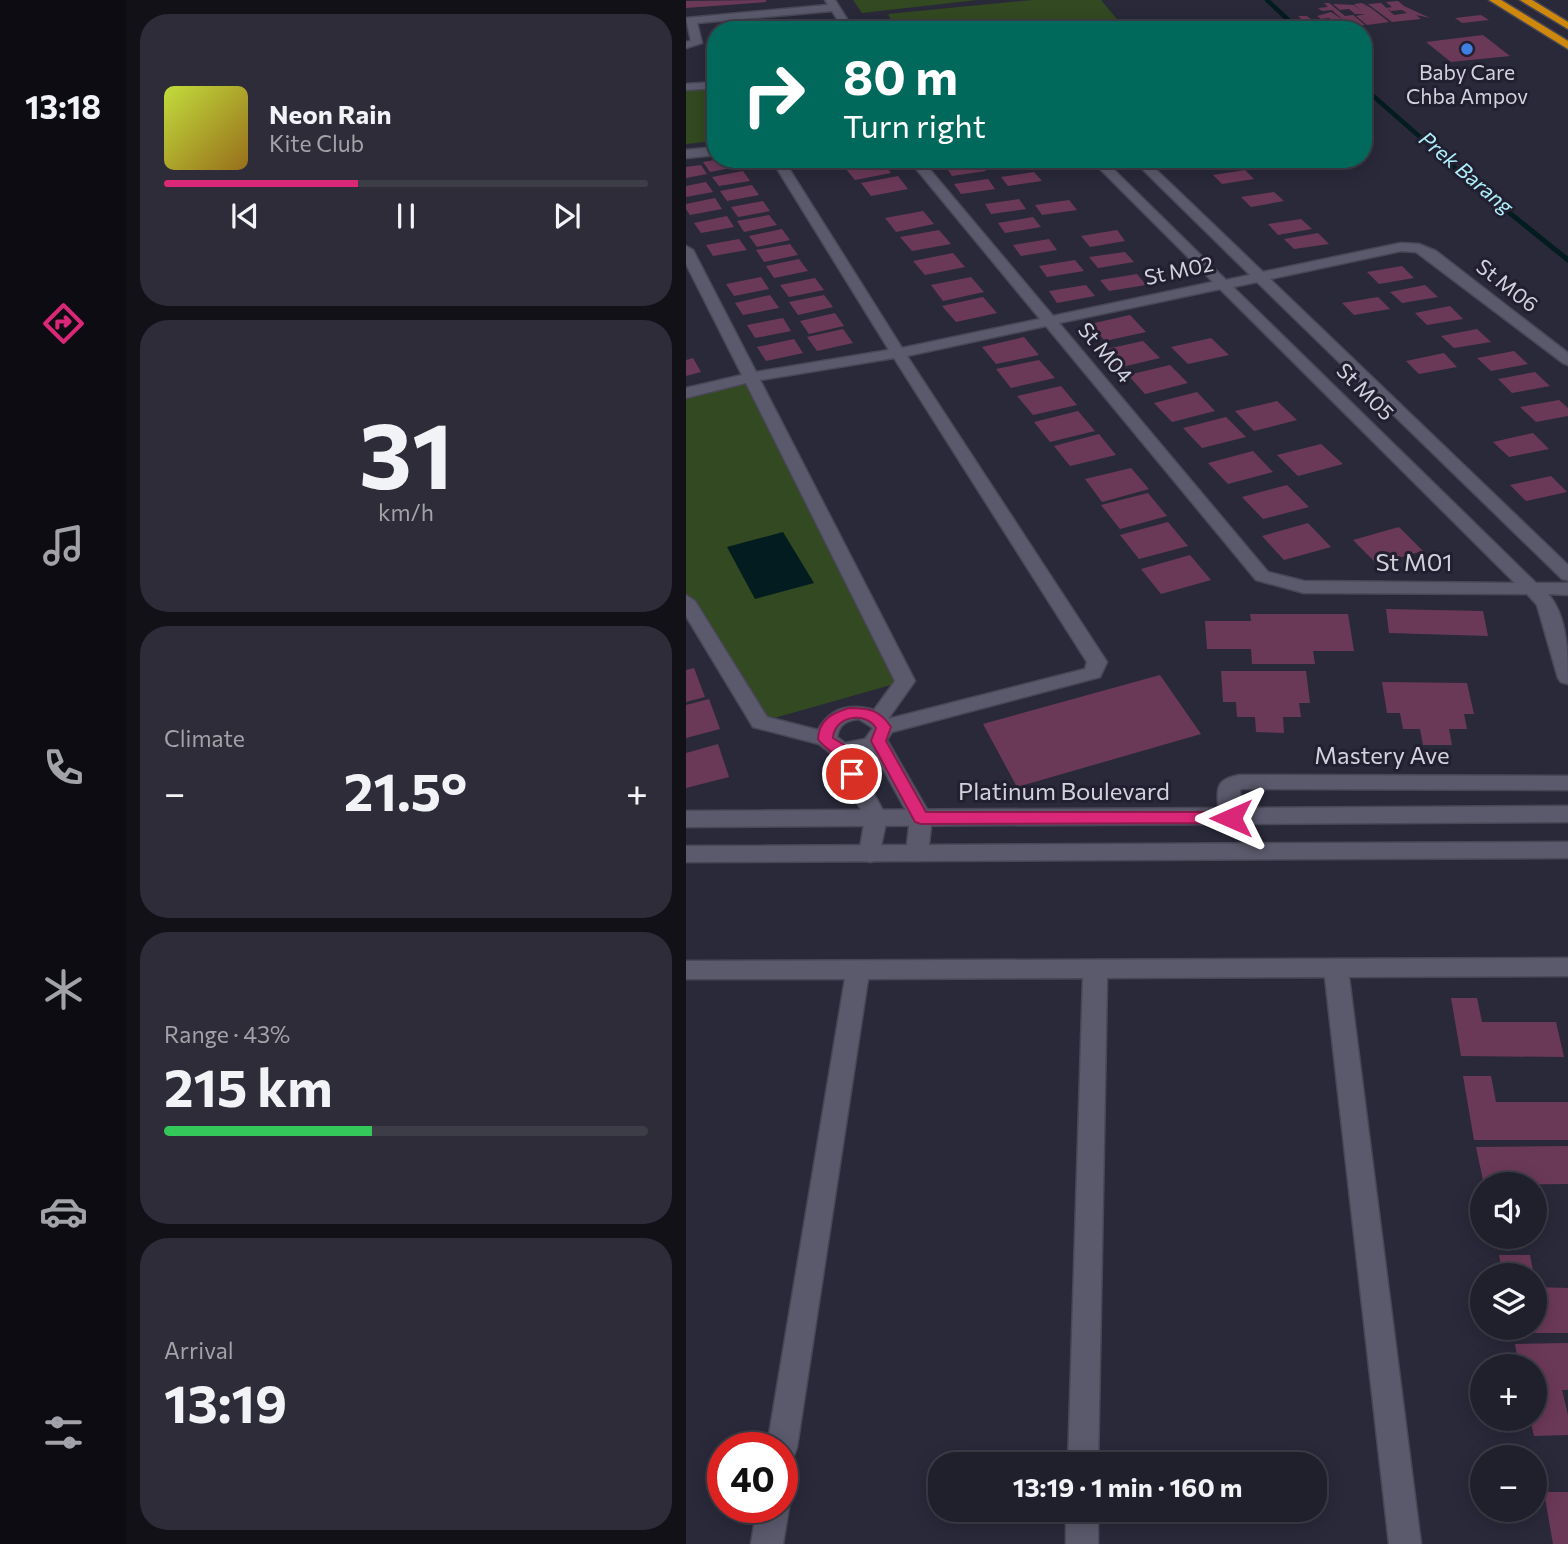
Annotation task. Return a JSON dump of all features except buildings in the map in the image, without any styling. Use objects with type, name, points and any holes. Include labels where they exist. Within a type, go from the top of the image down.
[{"type":"highway","points":[[1494,0],[1568,46]]},
{"type":"highway","points":[[1525,0],[1568,26]]},
{"type":"street","points":[[688,21],[833,4],[843,21]]},
{"type":"street","points":[[686,45],[696,43],[696,31],[688,21]]},
{"type":"street","points":[[686,87],[707,86]]},
{"type":"street","points":[[686,154],[707,152]]},
{"type":"street","points":[[782,168],[1097,662],[1093,673],[880,729]]},
{"type":"street","name":"St M04","points":[[922,168],[1262,576]]},
{"type":"street","name":"St M05","points":[[1105,168],[1546,603],[1568,678]]},
{"type":"street","name":"St M05","points":[[1147,168],[1568,575]]},
{"type":"street","name":"St M02","points":[[686,393],[753,377],[898,353],[1401,247],[1419,248]]},
{"type":"street","name":"St M06","points":[[1419,248],[1431,254],[1568,360]]},
{"type":"street","points":[[686,250],[753,377],[905,681],[880,729],[861,750],[833,745],[760,722],[686,601]]},
{"type":"street","name":"St M01","points":[[1262,576],[1304,587],[1568,589]]},
{"type":"street","points":[[870,854],[876,818],[833,745],[826,728],[835,719],[849,713],[865,713],[880,729],[921,818],[916,853]]},
{"type":"street","name":"Mastery Ave","points":[[1231,818],[1229,787],[1239,782],[1568,783]]},
{"type":"street","name":"Platinum Boulevard","points":[[686,818],[1231,818],[1568,814]]},
{"type":"street","points":[[686,854],[1568,850]]},
{"type":"street","points":[[1336,967],[1405,1544]]},
{"type":"street","points":[[686,970],[1568,967]]},
{"type":"street","points":[[1083,1452],[1095,968]]},
{"type":"street","points":[[784,1432],[858,969]]},
{"type":"street","points":[[1082,1522],[1082,1544]]},
{"type":"street","points":[[767,1544],[770,1523]]},
{"type":"green space","points":[[853,0],[977,0],[862,13]]},
{"type":"green space","points":[[1032,0],[1101,0],[1118,21],[892,21],[888,14]]},
{"type":"green space","points":[[707,88],[707,142],[686,144],[686,90]]},
{"type":"green space","points":[[753,377],[905,681],[760,722],[686,601],[686,393]]},
{"type":"shaded area","points":[[783,532],[814,583],[755,599],[727,547]]},
{"type":"waterway","name":"Prek Barang","points":[[1267,0],[1289,21]]},
{"type":"waterway","name":"Prek Barang","points":[[1372,95],[1477,187]]},
{"type":"waterway","name":"Prek Barang","points":[[1475,185],[1568,260]]},
{"type":"place","name":"Baby Care Chba Ampov","points":[[1467,49]]},
{"type":"route","points":[[852,774],[840,750],[831,746],[826,739],[826,728],[835,719],[849,713],[865,713],[878,718],[884,727],[878,741],[921,818],[1231,818]]}]
